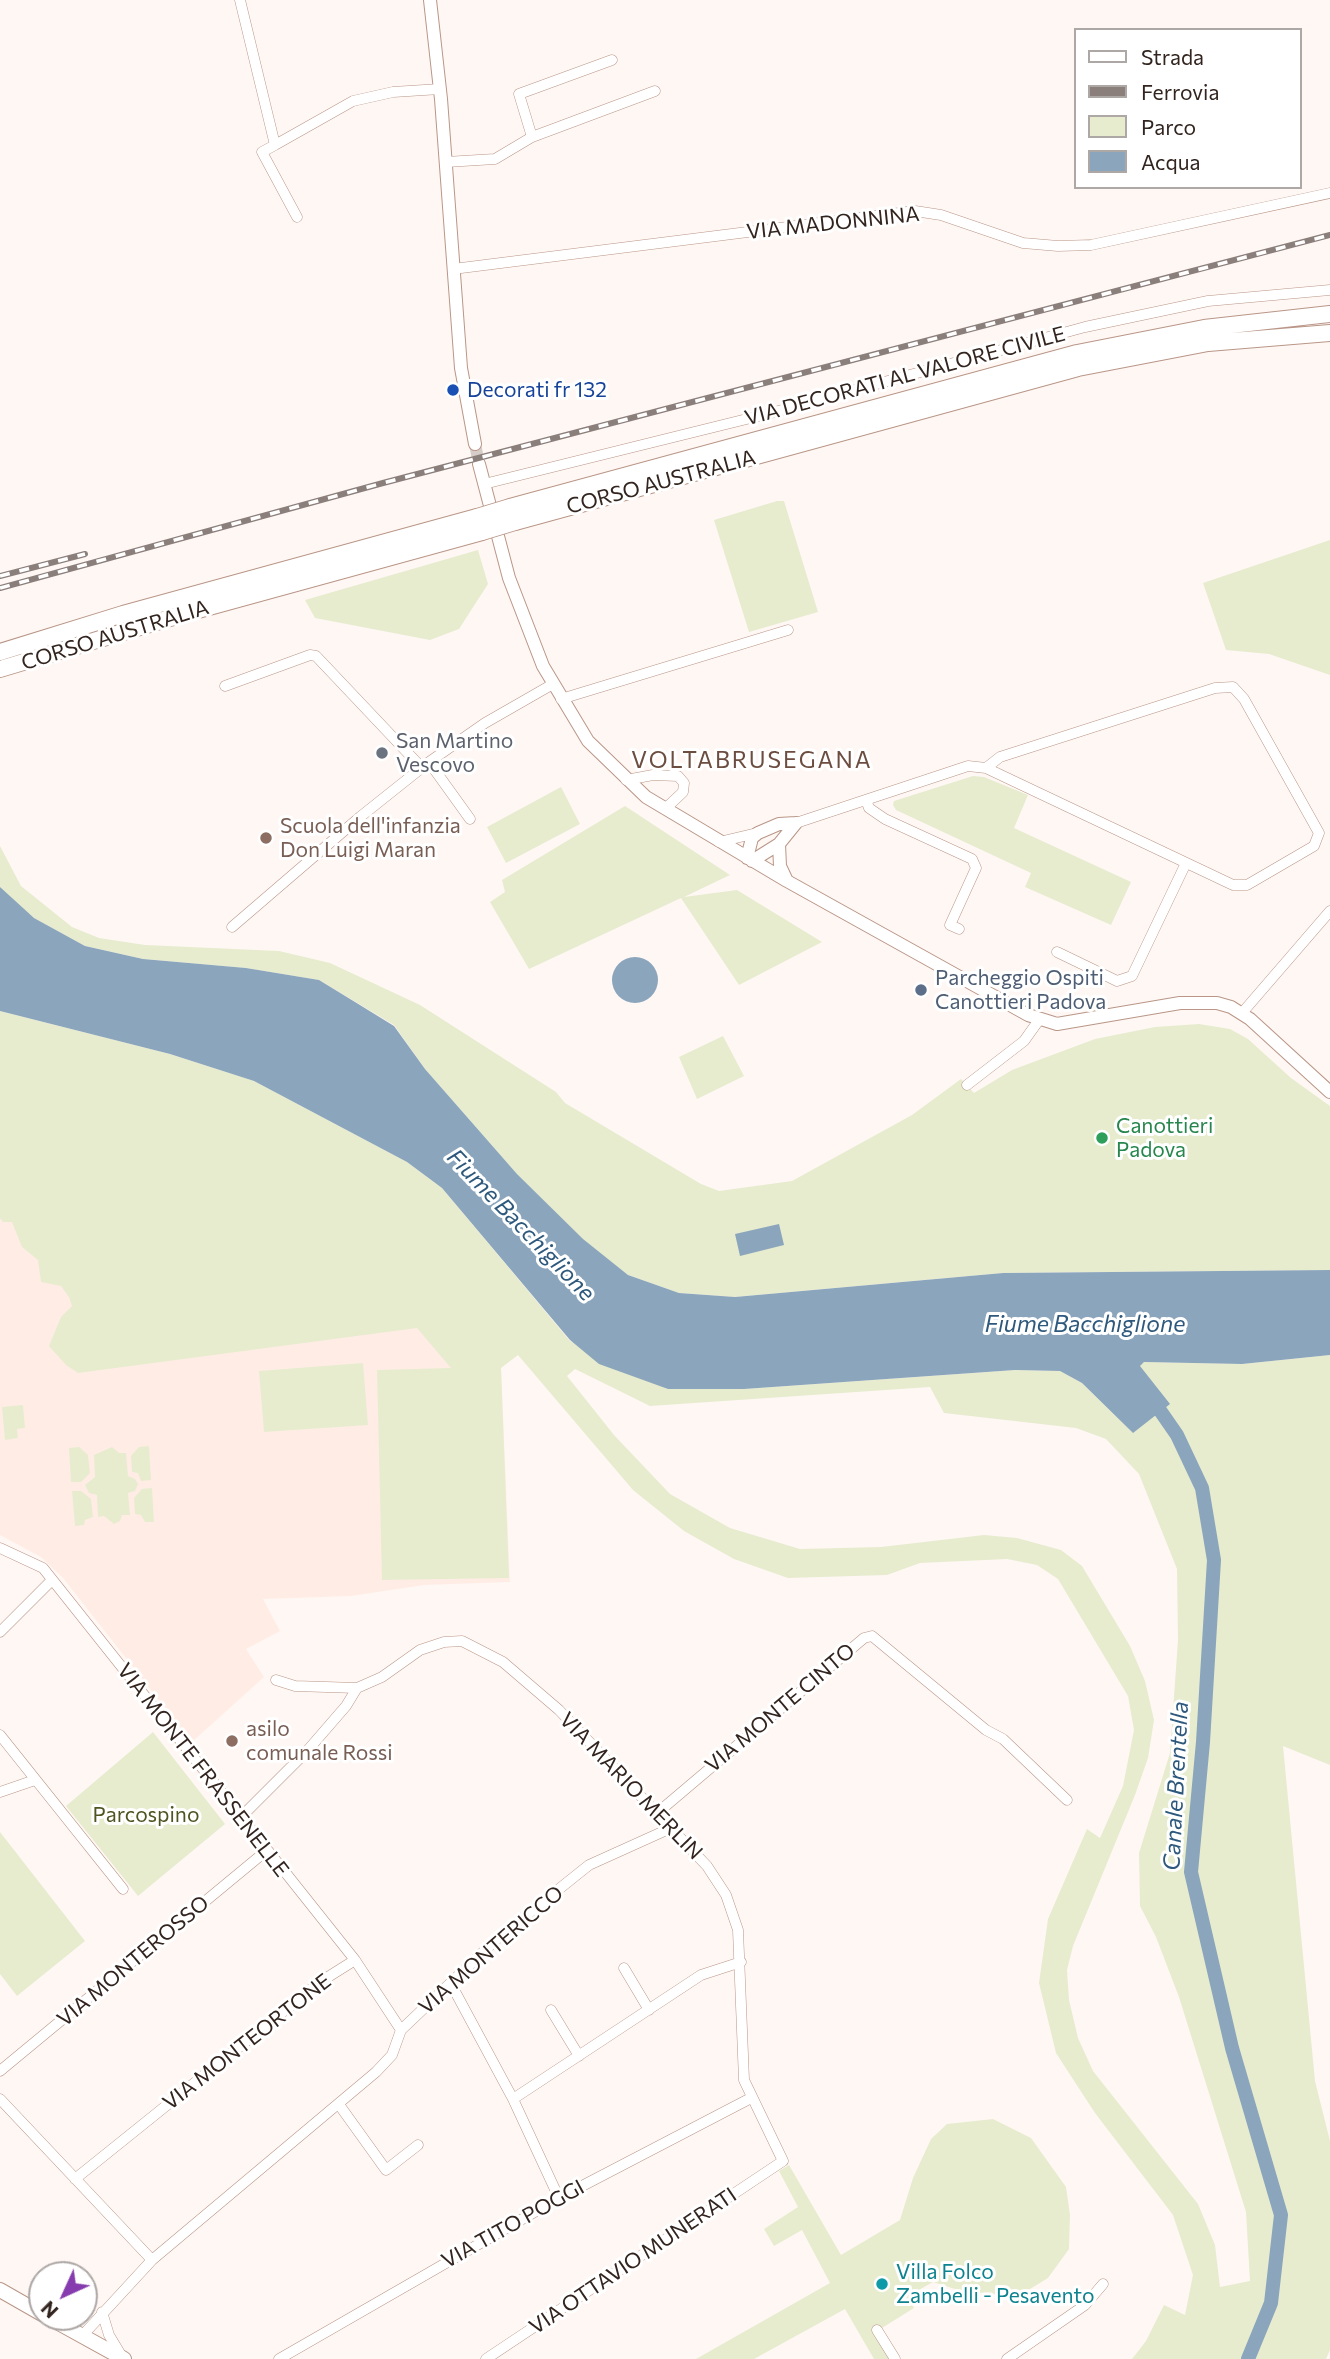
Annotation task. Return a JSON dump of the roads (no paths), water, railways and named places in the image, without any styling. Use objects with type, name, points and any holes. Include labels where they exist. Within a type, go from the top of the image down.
[{"type":"highway","name":"CORSO AUSTRALIA","points":[[0,670],[480,524],[1077,353],[1204,327],[1330,314]]},
{"type":"highway","name":"CORSO AUSTRALIA","points":[[512,515],[1078,368],[1208,343],[1330,332]]},
{"type":"highway","name":"CORSO AUSTRALIA","points":[[0,653],[122,614],[480,524]]},
{"type":"main road","points":[[0,2290],[28,2306]]},
{"type":"main road","points":[[73,2331],[124,2359]]},
{"type":"street","points":[[240,0],[275,145]]},
{"type":"street","points":[[430,0],[440,89],[461,368],[475,444]]},
{"type":"street","points":[[532,137],[519,94],[612,60]]},
{"type":"street","points":[[297,217],[262,152],[352,101],[393,92],[440,89]]},
{"type":"street","points":[[446,162],[495,159],[532,137],[655,91]]},
{"type":"street","name":"VIA MADONNINA","points":[[453,269],[915,211],[941,215],[1023,243],[1091,245],[1330,193]]},
{"type":"street","name":"VIA DECORATI AL VALORE CIVILE","points":[[484,484],[771,413],[1085,327],[1208,301],[1330,290]]},
{"type":"street","points":[[479,464],[518,603],[561,699],[588,741],[626,780],[665,809],[787,881],[1039,1020],[1057,1024],[1150,1007],[1197,1001],[1217,1003],[1242,1013],[1330,1092]]},
{"type":"street","points":[[561,699],[788,630]]},
{"type":"street","points":[[225,687],[310,655],[316,656],[426,765],[470,819]]},
{"type":"street","points":[[232,927],[359,817],[426,765],[485,723],[553,684]]},
{"type":"street","points":[[719,842],[758,833],[779,824],[796,823],[968,766],[986,768],[1233,885],[1247,885],[1314,846],[1319,833],[1244,699],[1233,687],[1215,688],[1118,718],[1000,757],[986,768]]},
{"type":"street","points":[[626,780],[653,775],[678,776],[684,783],[682,792],[665,809]]},
{"type":"street","points":[[866,800],[869,808],[885,819],[972,859],[976,869],[950,925],[959,929]]},
{"type":"street","points":[[749,859],[779,844],[796,823]]},
{"type":"street","points":[[749,859],[752,838],[758,833]]},
{"type":"street","points":[[779,844],[780,866],[787,881]]},
{"type":"street","points":[[1057,952],[1117,981],[1132,976],[1186,863]]},
{"type":"street","points":[[1242,1013],[1329,916]]},
{"type":"street","points":[[967,1085],[1024,1041],[1039,1020]]},
{"type":"street","points":[[0,1548],[43,1568],[52,1580],[0,1632]]},
{"type":"street","name":"VIA MONTE FRASSENELLE","points":[[52,1580],[355,1960]]},
{"type":"street","name":"VIA MONTE CINTO","points":[[656,1814],[864,1638],[872,1636],[986,1730],[1003,1739],[1067,1800]]},
{"type":"street","name":"VIA MARIO MERLIN","points":[[276,1680],[295,1686],[357,1688],[382,1678],[420,1650],[444,1643],[462,1642],[503,1662],[559,1710],[707,1866],[726,1895],[738,1930],[742,2063],[751,2098],[783,2161],[781,2162]]},
{"type":"street","points":[[241,1817],[307,1751],[346,1706],[357,1688]]},
{"type":"street","points":[[0,1735],[123,1889]]},
{"type":"street","points":[[0,1793],[35,1780]]},
{"type":"street","name":"VIA MONTERICCO","points":[[82,2336],[152,2260],[340,2106],[392,2055],[401,2030],[499,1937],[589,1865],[671,1828]]},
{"type":"street","name":"VIA MONTEROSSO","points":[[0,2071],[266,1851]]},
{"type":"street","name":"VIA MONTEORTONE","points":[[75,2179],[320,1982],[355,1960],[401,2030]]},
{"type":"street","points":[[513,2099],[701,1975],[741,1962]]},
{"type":"street","points":[[624,1968],[649,2010]]},
{"type":"street","points":[[451,1984],[513,2099],[559,2197]]},
{"type":"street","points":[[551,2010],[579,2056]]},
{"type":"street","name":"VIA TITO POGGI","points":[[279,2359],[559,2197],[751,2098]]},
{"type":"street","points":[[0,2099],[152,2260]]},
{"type":"street","points":[[340,2106],[386,2170],[418,2145]]},
{"type":"street","name":"VIA OTTAVIO MUNERATI","points":[[486,2359],[781,2162]]},
{"type":"street","points":[[1007,2359],[1085,2305],[1103,2284]]},
{"type":"street","points":[[102,2312],[109,2335],[124,2359]]},
{"type":"street","points":[[877,2330],[895,2359]]},
{"type":"water","name":"Fiume Bacchiglione","points":[[0,887],[34,918],[85,946],[143,959],[246,968],[319,980],[394,1026],[425,1069],[517,1174],[583,1239],[628,1275],[679,1293],[735,1297],[1003,1273],[1330,1270],[1330,1355],[1242,1364],[1144,1362],[1140,1366],[1170,1404],[1133,1433],[1082,1383],[1060,1371],[1015,1370],[744,1389],[668,1389],[599,1364],[570,1340],[442,1188],[407,1162],[254,1081],[170,1054],[0,1011]]},
{"type":"water","points":[[635,957],[652,963],[658,980],[652,997],[635,1003],[618,997],[612,980],[618,963]]},
{"type":"water","points":[[779,1224],[784,1245],[740,1256],[735,1234]]},
{"type":"waterway","name":"Canale Brentella","points":[[1150,1396],[1177,1435],[1202,1488],[1214,1560],[1203,1742],[1191,1872],[1232,2048],[1281,2215],[1271,2303],[1248,2359]]},
{"type":"tunnel","points":[[475,444],[479,464]]},
{"type":"railway","points":[[0,588],[383,483],[1330,235]]},
{"type":"railway","points":[[0,576],[85,554]]},
{"type":"place","name":"Decorati fr 132","points":[[453,390]]},
{"type":"place","name":"San Martino Vescovo","points":[[382,753]]},
{"type":"place","name":"Scuola dell'infanzia Don Luigi Maran","points":[[266,838]]},
{"type":"place","name":"Parcheggio Ospiti Canottieri Padova","points":[[921,990]]},
{"type":"place","name":"Canottieri Padova","points":[[1102,1138]]},
{"type":"place","name":"asilo comunale Rossi","points":[[232,1741]]},
{"type":"place","name":"Villa Folco Zambelli - Pesavento","points":[[882,2284]]},
{"type":"district","name":"VOLTABRUSEGANA","points":[[752,760]]},
{"type":"park label","name":"Parcospino","points":[[146,1815]]}]
